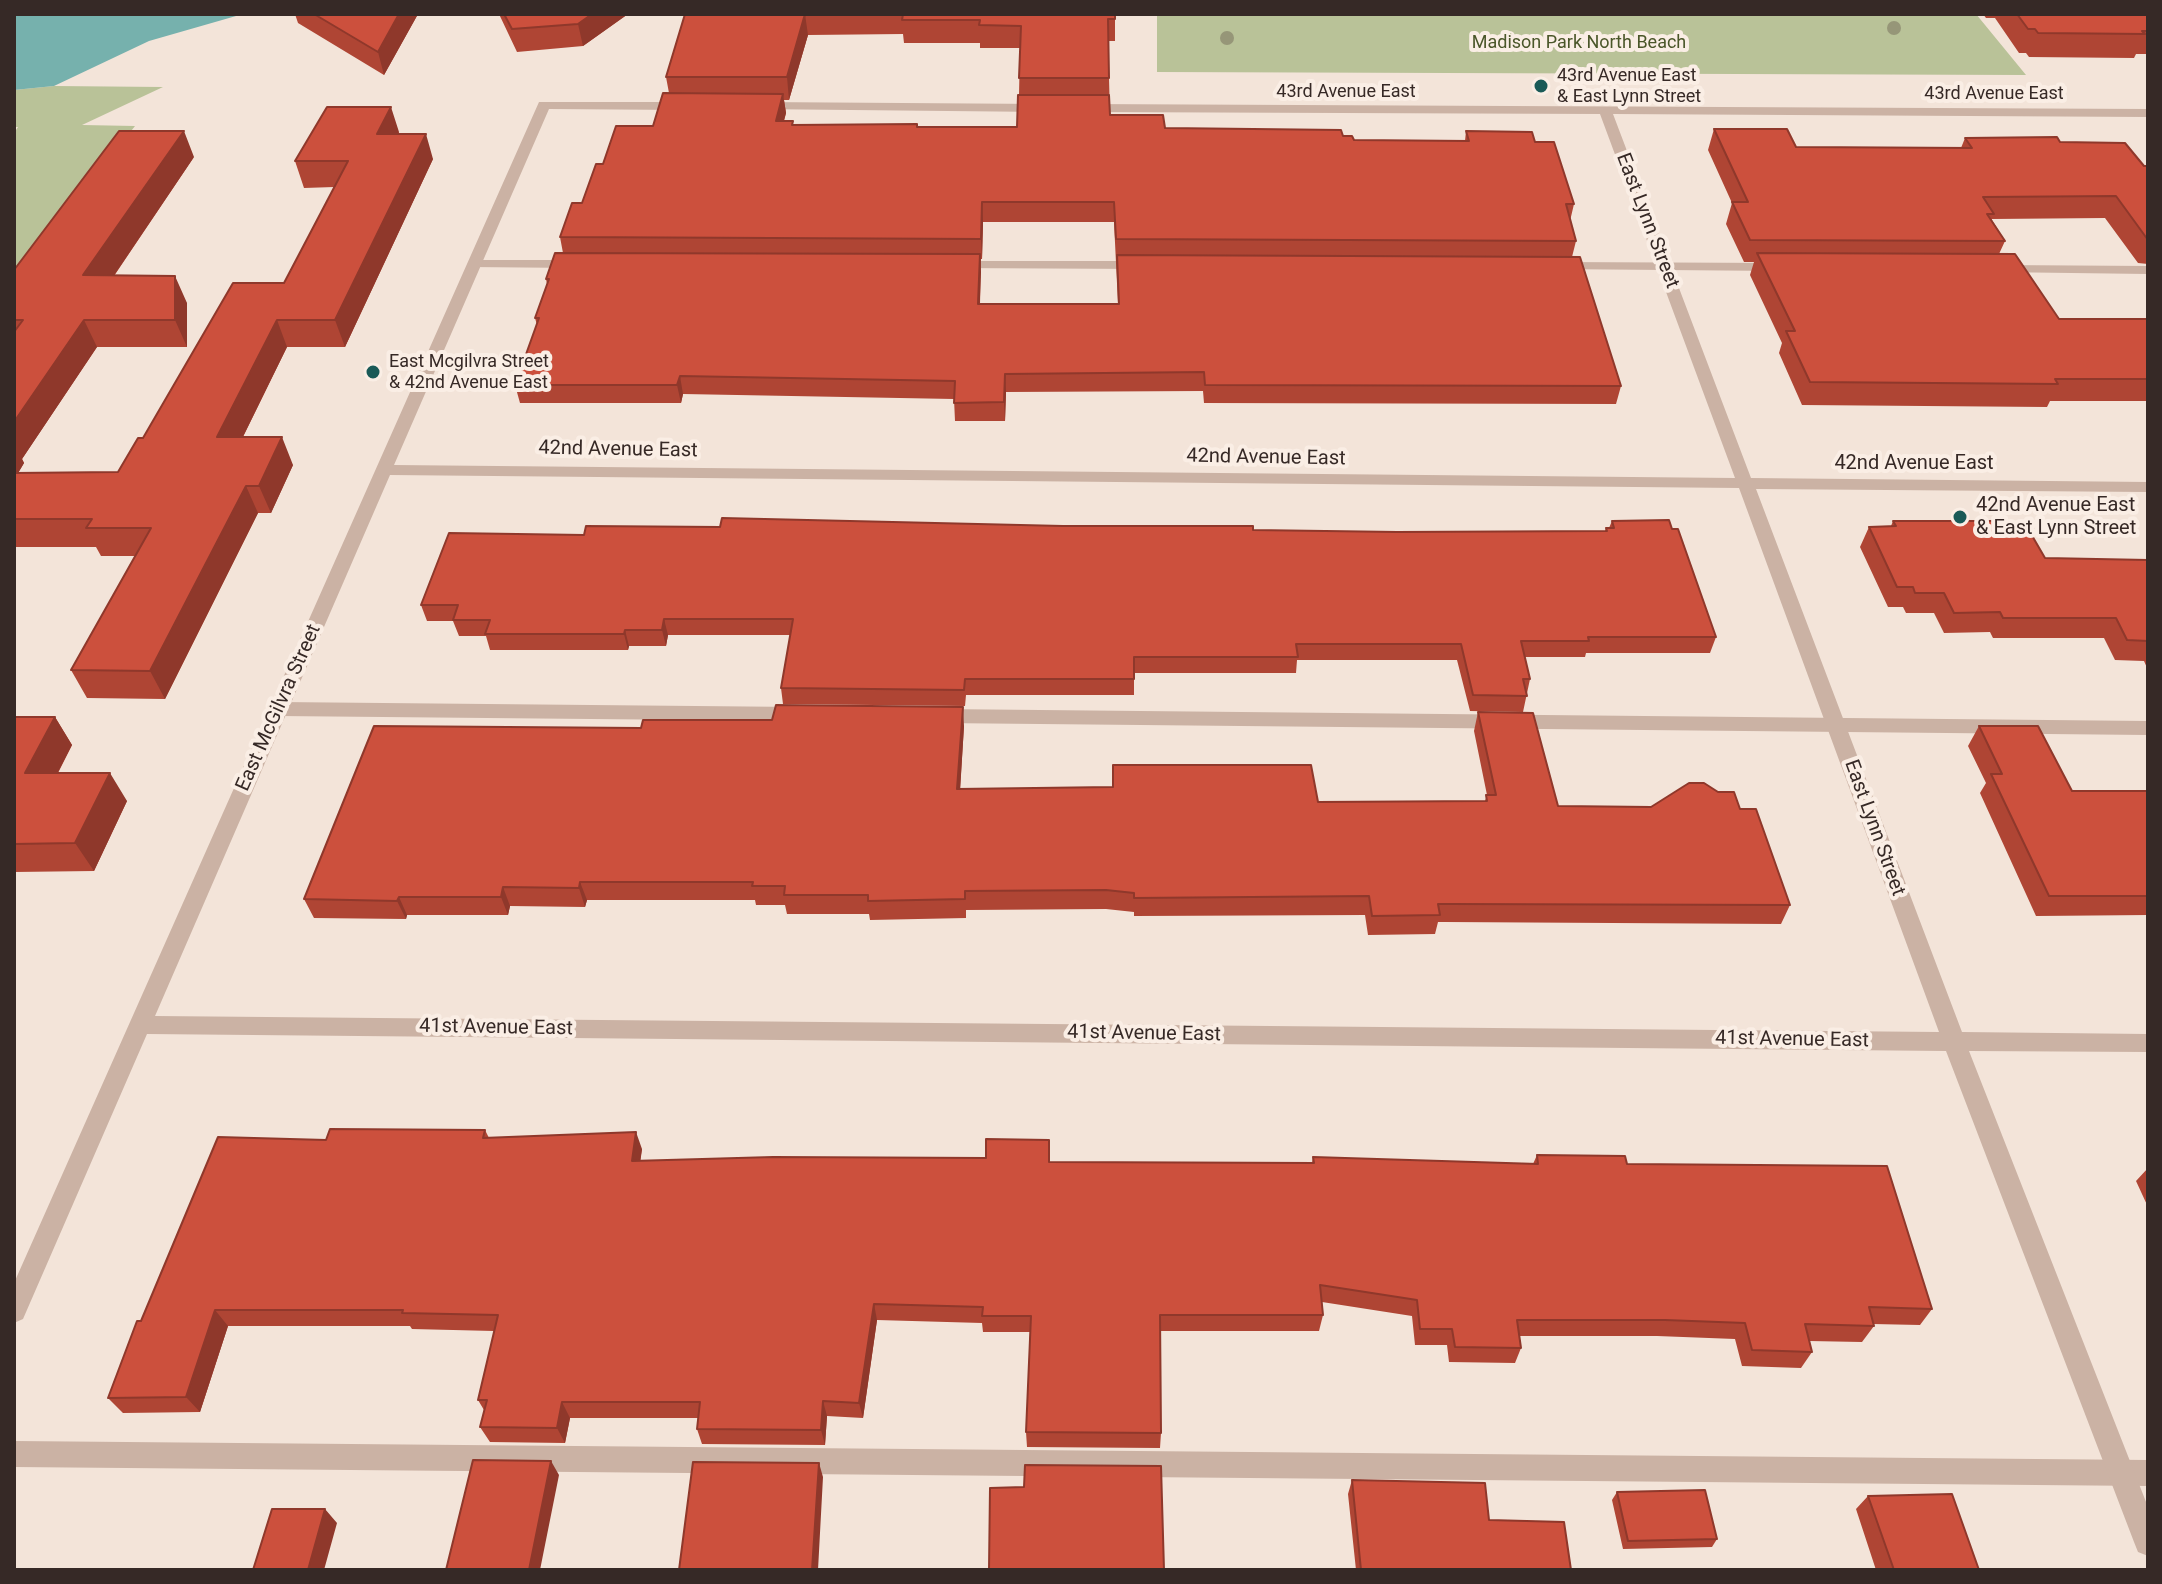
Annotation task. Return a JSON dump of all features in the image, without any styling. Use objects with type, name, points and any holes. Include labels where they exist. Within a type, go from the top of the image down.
[{"type":"street","name":"East McGilvra Street","points":[[14,1311],[544,105],[692,106]]},
{"type":"street","points":[[738,106],[1052,108]]},
{"type":"street","name":"43rd Avenue East","points":[[1068,108],[2148,113]]},
{"type":"street","name":"East Lynn Street","points":[[1606,112],[1954,1041],[2135,1473],[2148,1542]]},
{"type":"street","points":[[475,264],[590,264]]},
{"type":"street","points":[[932,265],[1154,265]]},
{"type":"street","points":[[1534,266],[1804,267]]},
{"type":"street","points":[[1992,269],[2148,270]]},
{"type":"street","name":"42nd Avenue East","points":[[383,470],[2148,487]]},
{"type":"street","points":[[279,709],[816,714]]},
{"type":"street","points":[[912,715],[2148,728]]},
{"type":"street","name":"41st Avenue East","points":[[140,1025],[2148,1043]]},
{"type":"street","points":[[14,1454],[2135,1473]]},
{"type":"green space","name":"Madison Park North Beach","points":[[1157,14],[1976,14],[2026,75],[1157,72]]},
{"type":"green space","points":[[54,86],[163,87],[82,125],[135,126],[14,281],[14,133],[18,127],[14,127],[14,90]]},
{"type":"water","points":[[14,14],[243,14],[149,41],[54,86],[14,90]]},
{"type":"building","points":[[314,14],[399,14],[378,52]]},
{"type":"building","points":[[504,14],[592,14],[578,24],[512,29]]},
{"type":"building","points":[[685,14],[805,14],[787,77],[666,77]]},
{"type":"building","points":[[903,14],[1115,14],[1115,19],[1108,19],[1109,78],[1019,78],[1021,26],[979,25],[980,20],[902,20]]},
{"type":"building","points":[[2017,14],[2148,14],[2148,31],[2142,31],[2145,34],[2038,33],[2035,29],[2028,29]]},
{"type":"building","points":[[663,93],[783,94],[776,121],[793,121],[792,125],[1017,127],[1018,95],[1109,95],[1110,115],[1163,115],[1165,128],[1341,130],[1343,136],[1352,136],[1354,140],[1469,141],[1466,131],[1532,132],[1535,142],[1554,142],[1574,204],[1566,204],[1576,241],[1116,239],[1114,202],[982,202],[981,239],[560,237],[572,203],[582,203],[596,164],[603,164],[616,126],[653,126]]},
{"type":"building","points":[[327,107],[391,107],[377,134],[426,134],[335,320],[277,320],[217,437],[282,437],[259,486],[246,486],[150,671],[71,670],[151,528],[86,528],[92,519],[14,519],[14,473],[118,472],[138,438],[143,438],[233,283],[284,283],[348,161],[295,161]]},
{"type":"building","points":[[1714,129],[1787,129],[1796,147],[1972,148],[1965,138],[2057,137],[2060,142],[2125,143],[2144,166],[2148,166],[2148,240],[2116,196],[1983,197],[1994,214],[1987,214],[2005,241],[1750,240],[1732,202],[1748,202]]},
{"type":"building","points":[[119,131],[184,131],[83,275],[175,276],[175,320],[84,320],[14,422],[14,332],[23,320],[14,320],[14,270]]},
{"type":"building","points":[[555,253],[980,254],[978,304],[1119,304],[1117,255],[1580,257],[1621,386],[1205,385],[1204,372],[1005,374],[1004,402],[954,403],[955,381],[680,376],[677,385],[515,385],[539,318],[535,318]]},
{"type":"building","points":[[1757,253],[2015,254],[2059,319],[2148,319],[2148,379],[2055,379],[2058,384],[1810,382],[1786,331],[1795,331]]},
{"type":"building","points":[[722,518],[1063,526],[1253,526],[1253,530],[1397,532],[1607,531],[1606,528],[1614,528],[1612,521],[1669,520],[1672,529],[1678,529],[1716,637],[1588,637],[1589,641],[1521,641],[1530,679],[1523,679],[1527,696],[1473,695],[1461,644],[1296,644],[1298,657],[1134,657],[1134,679],[965,679],[964,690],[781,688],[793,619],[664,619],[662,630],[625,630],[624,634],[485,634],[490,620],[453,620],[458,605],[421,605],[449,533],[584,535],[586,526],[720,527]]},
{"type":"building","points":[[1893,521],[1999,521],[2003,527],[2027,527],[2045,558],[2148,560],[2148,641],[2127,640],[2116,618],[2003,618],[2000,612],[1954,613],[1944,593],[1915,593],[1913,587],[1897,587],[1869,527],[1896,526]]},
{"type":"building","points":[[776,705],[963,707],[957,789],[1113,787],[1113,765],[1311,765],[1318,802],[1487,801],[1486,795],[1496,795],[1478,712],[1533,713],[1558,806],[1651,807],[1689,783],[1704,783],[1718,792],[1734,792],[1740,809],[1756,809],[1790,905],[1438,904],[1440,915],[1372,916],[1369,896],[1134,898],[1134,893],[1106,890],[965,891],[965,899],[868,901],[868,895],[784,895],[785,886],[752,886],[753,882],[580,882],[579,888],[503,887],[501,897],[399,897],[397,901],[304,899],[374,726],[641,728],[643,720],[772,720]]},
{"type":"building","points":[[14,717],[55,717],[25,773],[110,773],[75,843],[14,844]]},
{"type":"building","points":[[1979,726],[2038,726],[2072,791],[2148,791],[2148,896],[2049,896],[1991,774],[2002,774]]},
{"type":"building","points":[[330,1129],[485,1130],[483,1138],[636,1132],[632,1161],[773,1157],[986,1158],[986,1139],[1049,1140],[1049,1162],[1314,1163],[1313,1157],[1538,1164],[1537,1155],[1625,1156],[1627,1164],[1887,1166],[1932,1309],[1869,1307],[1874,1326],[1805,1324],[1812,1352],[1752,1350],[1745,1323],[1665,1320],[1517,1320],[1521,1348],[1455,1347],[1452,1329],[1420,1329],[1417,1300],[1320,1285],[1323,1315],[1160,1315],[1161,1433],[1026,1432],[1031,1316],[982,1316],[983,1307],[874,1304],[859,1403],[823,1401],[821,1430],[697,1429],[700,1402],[562,1402],[557,1428],[480,1427],[487,1400],[478,1400],[498,1315],[402,1313],[403,1310],[215,1310],[186,1397],[108,1398],[137,1321],[141,1321],[218,1137],[326,1140]]},
{"type":"building","points":[[473,1460],[551,1461],[529,1570],[446,1570]]},
{"type":"building","points":[[693,1462],[819,1463],[812,1570],[679,1570]]},
{"type":"building","points":[[1025,1465],[1161,1466],[1164,1570],[989,1570],[990,1488],[1024,1487]]},
{"type":"building","points":[[1352,1480],[1485,1483],[1489,1520],[1564,1522],[1571,1570],[1361,1570]]},
{"type":"building","points":[[1705,1490],[1717,1539],[1628,1541],[1617,1492]]},
{"type":"building","points":[[1952,1494],[1979,1570],[1894,1570],[1868,1496]]},
{"type":"building","points":[[272,1509],[325,1509],[308,1570],[253,1570]]},
{"type":"place","name":"43rd Avenue East & East Lynn Street","points":[[1541,86]]},
{"type":"place","name":"East Mcgilvra Street & 42nd Avenue East","points":[[373,372]]},
{"type":"place","name":"42nd Avenue East & East Lynn Street","points":[[1960,517]]}]
